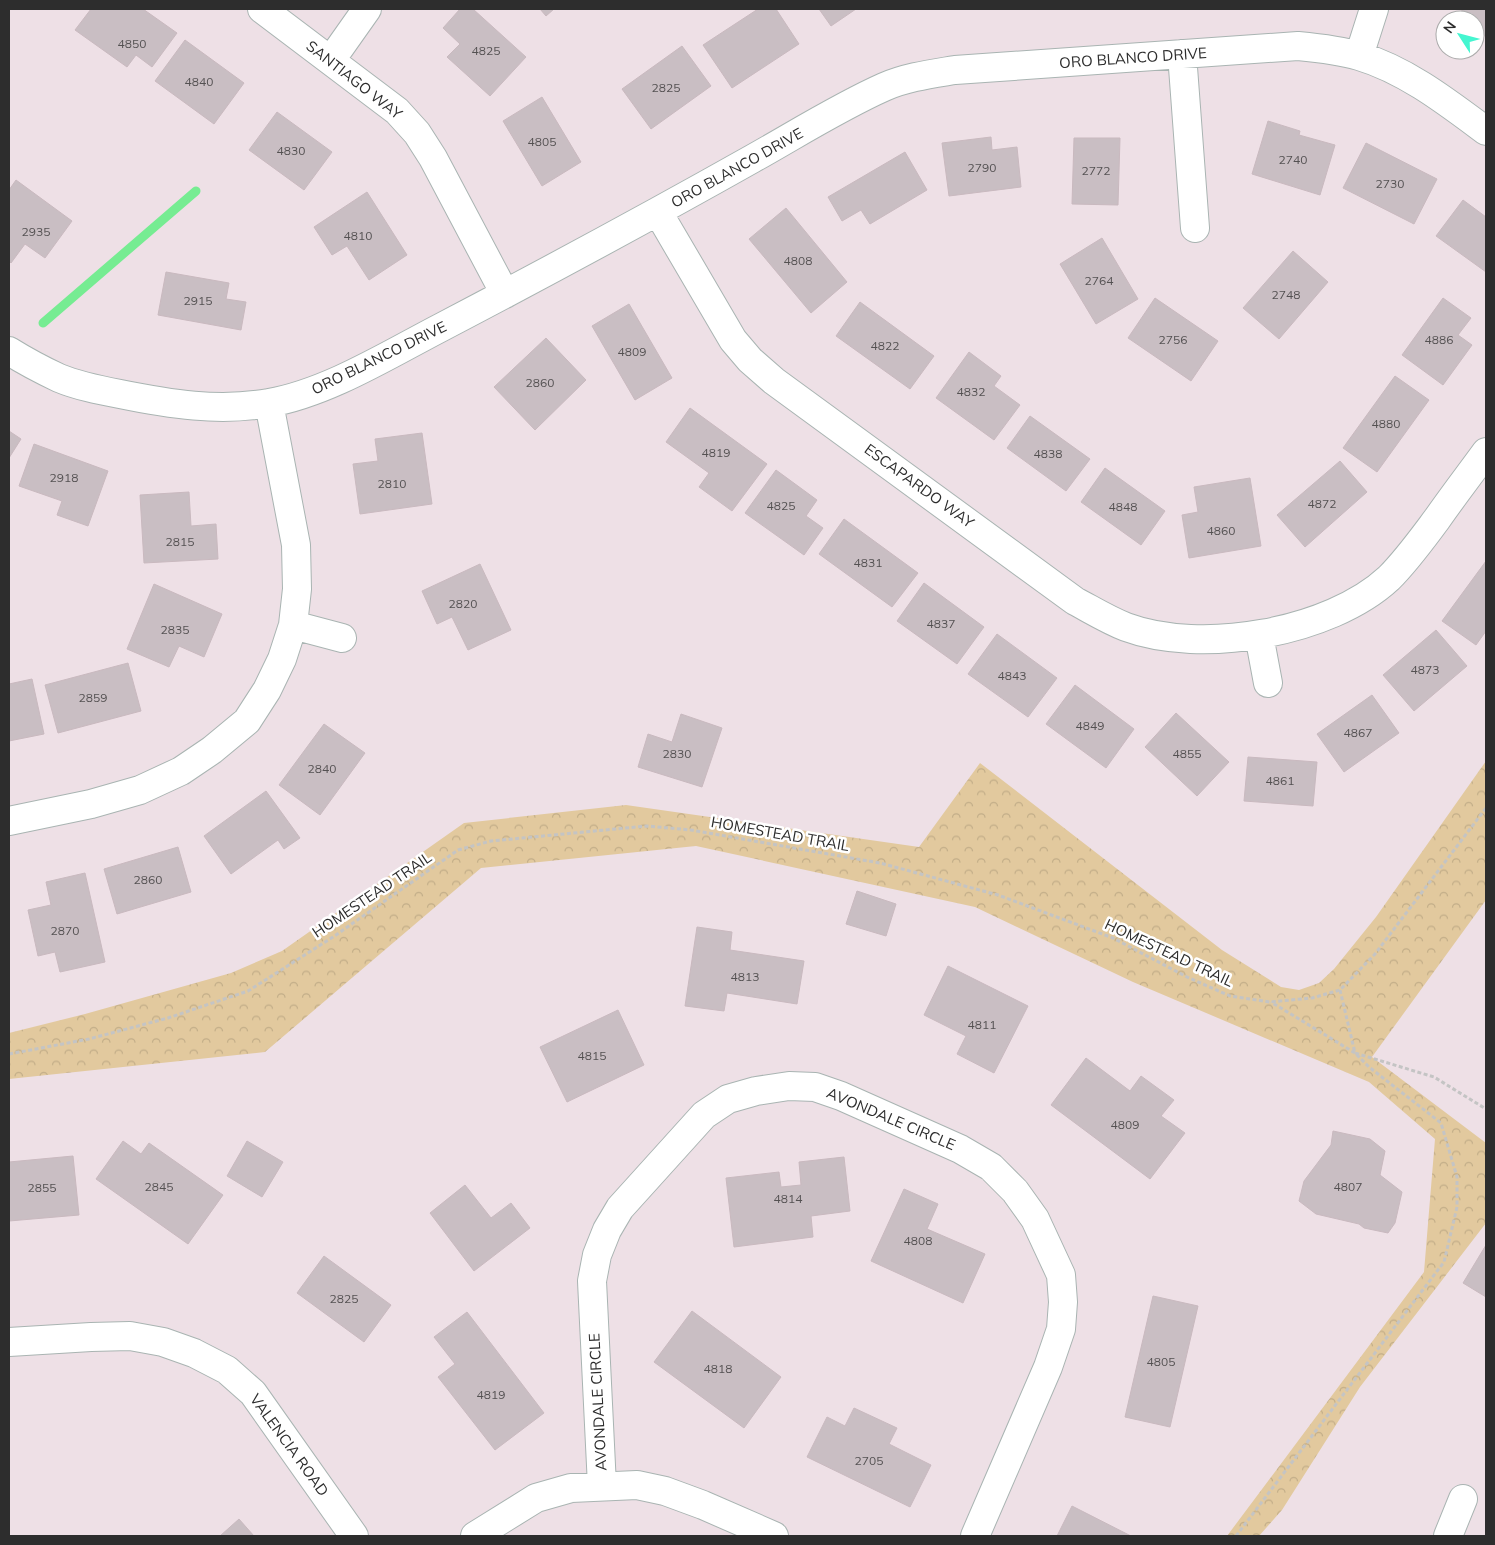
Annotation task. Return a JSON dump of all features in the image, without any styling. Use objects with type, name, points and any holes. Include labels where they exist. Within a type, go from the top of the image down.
[{"type":"street","name":"SANTIAGO WAY","points":[[262,9],[397,111],[417,133],[434,158],[504,294]]},
{"type":"street","points":[[331,60],[367,9]]},
{"type":"street","points":[[1359,56],[1374,9]]},
{"type":"street","name":"ORO BLANCO DRIVE","points":[[9,351],[60,378],[94,389],[181,406],[226,407],[269,404],[311,392],[364,368],[504,294],[658,212],[850,104],[886,86],[918,76],[955,70],[1298,46],[1329,49],[1359,56],[1388,67],[1416,82],[1486,131]]},
{"type":"street","points":[[1182,54],[1196,228]]},
{"type":"street","name":"ESCAPARDO WAY","points":[[658,212],[733,340],[750,360],[782,387],[1075,601],[1101,616],[1127,627],[1154,634],[1220,638],[1259,635],[1298,626],[1333,613],[1360,598],[1388,578],[1413,551],[1486,452]]},
{"type":"street","points":[[9,821],[91,804],[140,790],[182,771],[212,750],[246,721],[267,690],[282,659],[293,625],[297,590],[296,545],[269,404]]},
{"type":"street","points":[[293,625],[342,638]]},
{"type":"street","points":[[1259,635],[1268,683]]},
{"type":"street","name":"AVONDALE CIRCLE","points":[[602,1486],[592,1281],[597,1256],[607,1230],[620,1208],[704,1115],[728,1099],[756,1091],[789,1086],[815,1087],[841,1096],[960,1149],[990,1168],[1015,1191],[1035,1219],[1061,1275],[1063,1302],[1061,1329],[1048,1368],[975,1536]]},
{"type":"street","name":"VALENCIA ROAD","points":[[9,1342],[130,1336],[163,1342],[194,1352],[227,1370],[253,1393],[354,1536]]},
{"type":"street","points":[[475,1536],[536,1498],[571,1488],[637,1485],[665,1490],[774,1536]]},
{"type":"street","points":[[1448,1536],[1463,1499]]},
{"type":"path","name":"HOMESTEAD TRAIL","points":[[9,1054],[89,1039],[150,1023],[248,991],[333,937],[458,850],[491,841],[647,826],[691,830],[880,863],[998,895],[1113,938],[1187,978],[1230,996],[1270,1002],[1312,998],[1340,990],[1375,954],[1486,808]]},
{"type":"path","points":[[1340,990],[1355,1054]]},
{"type":"path","points":[[1236,1536],[1444,1262],[1457,1207],[1456,1177],[1441,1123],[1355,1054],[1270,1002]]},
{"type":"path","points":[[1355,1054],[1434,1077],[1486,1109]]},
{"type":"green space","points":[[1486,761],[1486,900],[1372,1057],[1486,1143],[1486,1223],[1360,1387],[1282,1510],[1259,1536],[1227,1536],[1424,1272],[1435,1139],[1369,1082],[1133,982],[975,907],[696,846],[481,868],[265,1052],[9,1079],[9,1033],[231,973],[282,951],[464,823],[626,805],[919,847],[980,763],[1222,950],[1281,987],[1299,990],[1319,983],[1334,969],[1376,917]]},
{"type":"building","points":[[91,9],[143,9],[177,33],[152,67],[136,55],[127,67],[75,30]]},
{"type":"building","points":[[460,9],[473,9],[526,57],[490,96],[447,57],[460,44],[443,28]]},
{"type":"building","points":[[540,9],[554,9],[546,16]]},
{"type":"building","points":[[758,9],[776,9],[799,44],[732,88],[703,45]]},
{"type":"building","points":[[819,9],[856,9],[831,26]]},
{"type":"building","points":[[1486,9],[1486,37],[1485,10],[1462,10]]},
{"type":"building","points":[[185,40],[244,83],[214,124],[155,81]]},
{"type":"building","points":[[682,46],[711,86],[651,129],[622,89]]},
{"type":"building","points":[[542,97],[581,162],[542,186],[503,121]]},
{"type":"building","points":[[277,112],[332,152],[304,190],[249,150]]},
{"type":"building","points":[[1268,121],[1300,131],[1299,135],[1335,145],[1320,195],[1252,174]]},
{"type":"building","points":[[991,137],[992,150],[1017,147],[1021,187],[949,196],[942,143]]},
{"type":"building","points":[[1074,138],[1120,138],[1118,205],[1072,204]]},
{"type":"building","points":[[1366,143],[1437,179],[1414,224],[1343,188]]},
{"type":"building","points":[[905,152],[927,190],[870,224],[861,210],[842,221],[828,197]]},
{"type":"building","points":[[16,180],[72,221],[45,258],[25,244],[11,263],[9,261],[9,190]]},
{"type":"building","points":[[367,192],[407,255],[369,280],[347,246],[332,255],[314,227]]},
{"type":"building","points":[[1463,200],[1486,217],[1486,272],[1436,236]]},
{"type":"building","points":[[786,208],[847,282],[811,313],[749,239]]},
{"type":"building","points":[[1102,238],[1138,299],[1096,324],[1060,264]]},
{"type":"building","points":[[1293,251],[1328,282],[1279,339],[1243,308]]},
{"type":"building","points":[[166,272],[229,283],[226,299],[246,302],[241,330],[158,315]]},
{"type":"building","points":[[1155,298],[1218,341],[1191,381],[1128,338]]},
{"type":"building","points":[[1443,298],[1471,318],[1458,335],[1472,345],[1443,385],[1402,355]]},
{"type":"building","points":[[860,302],[934,356],[910,389],[836,336]]},
{"type":"building","points":[[629,304],[672,378],[635,400],[592,326]]},
{"type":"building","points":[[546,338],[586,380],[535,430],[494,387]]},
{"type":"building","points":[[969,352],[1001,376],[994,386],[1020,405],[994,440],[936,398]]},
{"type":"building","points":[[1395,376],[1429,400],[1377,472],[1343,448]]},
{"type":"building","points":[[690,408],[767,464],[732,511],[699,487],[709,473],[666,442]]},
{"type":"building","points":[[1030,416],[1090,459],[1066,491],[1007,448]]},
{"type":"building","points":[[9,431],[21,439],[9,458]]},
{"type":"building","points":[[422,433],[432,504],[360,514],[353,464],[378,461],[375,439]]},
{"type":"building","points":[[34,444],[108,471],[88,526],[57,515],[62,501],[19,486]]},
{"type":"building","points":[[1340,461],[1367,492],[1305,547],[1277,515]]},
{"type":"building","points":[[1105,468],[1165,511],[1141,545],[1081,502]]},
{"type":"building","points":[[776,470],[817,500],[806,516],[823,528],[804,555],[745,513]]},
{"type":"building","points":[[1250,478],[1261,546],[1189,558],[1182,515],[1198,512],[1194,487]]},
{"type":"building","points":[[189,492],[191,526],[216,524],[218,559],[144,563],[140,495]]},
{"type":"building","points":[[844,519],[918,573],[892,607],[819,554]]},
{"type":"building","points":[[1486,561],[1486,631],[1476,645],[1442,621]]},
{"type":"building","points":[[480,564],[511,630],[468,650],[452,617],[437,624],[422,591]]},
{"type":"building","points":[[924,583],[984,627],[957,664],[897,621]]},
{"type":"building","points":[[154,584],[222,614],[204,657],[179,646],[169,667],[127,649]]},
{"type":"building","points":[[1436,630],[1467,666],[1414,711],[1383,675]]},
{"type":"building","points":[[997,634],[1057,678],[1028,717],[968,674]]},
{"type":"building","points":[[128,663],[141,711],[58,733],[45,685]]},
{"type":"building","points":[[32,679],[44,734],[9,741],[9,684]]},
{"type":"building","points":[[1075,685],[1134,729],[1106,768],[1046,724]]},
{"type":"building","points":[[1372,695],[1399,733],[1344,772],[1317,734]]},
{"type":"building","points":[[1176,713],[1229,762],[1197,796],[1145,747]]},
{"type":"building","points":[[681,714],[722,728],[702,787],[638,767],[648,734],[672,742]]},
{"type":"building","points":[[324,724],[365,753],[320,815],[279,785]]},
{"type":"building","points":[[1248,757],[1317,762],[1313,806],[1244,801]]},
{"type":"building","points":[[266,791],[300,838],[284,849],[278,840],[231,874],[204,836]]},
{"type":"building","points":[[178,847],[191,892],[117,914],[104,869]]},
{"type":"building","points":[[85,873],[105,962],[60,972],[55,952],[38,956],[28,910],[51,905],[46,882]]},
{"type":"building","points":[[857,891],[896,904],[886,936],[846,924]]},
{"type":"building","points":[[697,927],[732,932],[730,950],[804,961],[797,1004],[727,993],[724,1011],[685,1006]]},
{"type":"building","points":[[948,966],[1028,1006],[994,1073],[957,1054],[966,1036],[924,1015]]},
{"type":"building","points":[[618,1010],[644,1065],[567,1102],[540,1047]]},
{"type":"building","points":[[1086,1058],[1130,1091],[1141,1076],[1174,1100],[1161,1116],[1185,1133],[1150,1179],[1051,1105]]},
{"type":"building","points":[[1333,1131],[1370,1139],[1385,1151],[1380,1175],[1402,1192],[1395,1223],[1388,1233],[1316,1214],[1299,1201],[1304,1181],[1331,1145]]},
{"type":"building","points":[[123,1141],[141,1154],[149,1143],[223,1195],[188,1244],[96,1179]]},
{"type":"building","points":[[247,1141],[283,1162],[262,1197],[227,1176]]},
{"type":"building","points":[[73,1156],[79,1215],[9,1221],[9,1162]]},
{"type":"building","points":[[844,1157],[850,1211],[811,1216],[813,1237],[734,1247],[726,1178],[779,1172],[781,1187],[801,1185],[799,1162]]},
{"type":"building","points":[[465,1185],[491,1218],[511,1203],[530,1228],[474,1271],[430,1213]]},
{"type":"building","points":[[904,1189],[938,1204],[927,1229],[985,1254],[963,1303],[871,1261]]},
{"type":"building","points":[[1486,1245],[1486,1297],[1463,1283]]},
{"type":"building","points":[[324,1256],[391,1305],[364,1342],[297,1293]]},
{"type":"building","points":[[1153,1296],[1198,1306],[1170,1427],[1125,1417]]},
{"type":"building","points":[[692,1311],[781,1377],[744,1428],[654,1362]]},
{"type":"building","points":[[467,1312],[544,1413],[495,1450],[438,1377],[455,1364],[434,1337]]},
{"type":"building","points":[[854,1408],[897,1428],[889,1444],[931,1465],[910,1507],[807,1457],[827,1417],[845,1426]]},
{"type":"building","points":[[1072,1506],[1131,1536],[1057,1536]]},
{"type":"building","points":[[239,1519],[254,1536],[220,1536]]},
{"type":"waterway","points":[[43,323],[196,191]]}]
